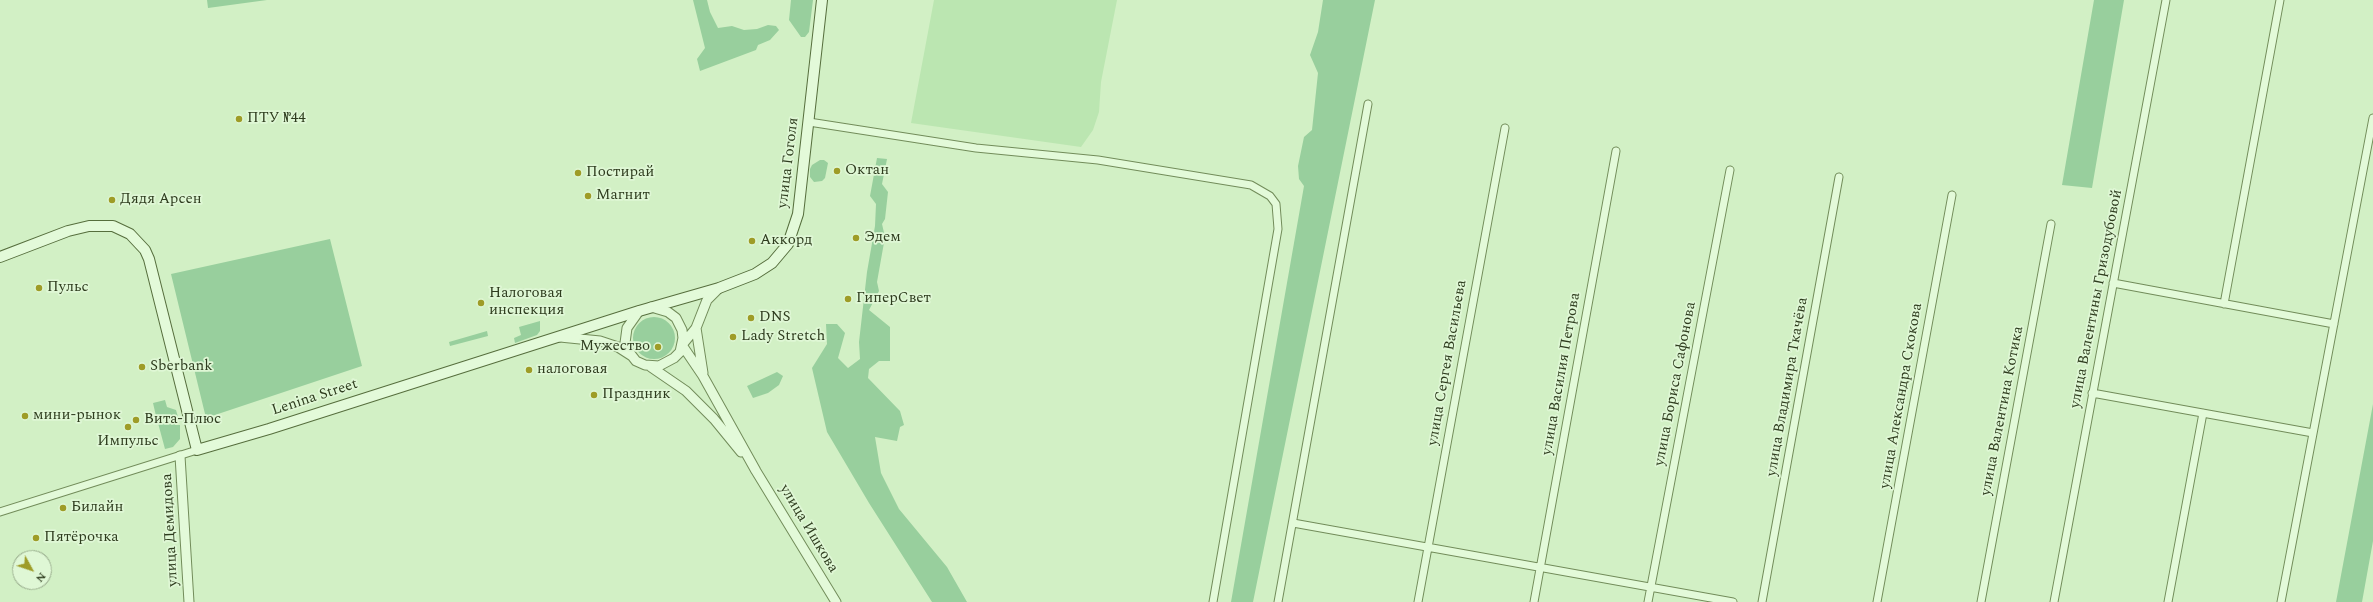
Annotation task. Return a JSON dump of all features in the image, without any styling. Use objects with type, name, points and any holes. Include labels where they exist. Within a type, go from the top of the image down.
[{"type":"main road","name":"улица Гоголя","points":[[651,307],[719,288],[764,270],[780,255],[788,244],[798,214],[822,0]]},
{"type":"main road","points":[[0,257],[68,231],[89,226],[113,226],[130,234],[145,250],[149,259],[197,450]]},
{"type":"main road","points":[[639,311],[651,307]]},
{"type":"main road","name":"Lenina Street","points":[[197,450],[269,429],[639,311]]},
{"type":"street","name":"улица Валентины Гризодубовой","points":[[2054,602],[2166,0]]},
{"type":"street","points":[[2224,304],[2280,0]]},
{"type":"street","points":[[1278,602],[1368,104]]},
{"type":"street","points":[[2281,602],[2373,118]]},
{"type":"street","points":[[808,122],[976,148],[1098,160],[1251,185],[1260,188],[1270,196],[1276,204],[1278,229],[1213,602]]},
{"type":"street","name":"улица Сергея Васильева","points":[[1418,602],[1505,128]]},
{"type":"street","name":"улица Василия Петрова","points":[[1534,602],[1616,151]]},
{"type":"street","name":"улица Бориса Сафонова","points":[[1648,602],[1730,170]]},
{"type":"street","name":"улица Владимира Ткачёва","points":[[1762,602],[1839,177]]},
{"type":"street","name":"улица Александра Скокова","points":[[1877,602],[1952,195]]},
{"type":"street","name":"улица Валентина Котика","points":[[1981,602],[2051,224]]},
{"type":"street","points":[[2113,283],[2334,324]]},
{"type":"street","name":"улица Гоголя","points":[[682,345],[696,328],[708,300],[719,288]]},
{"type":"street","points":[[639,311],[629,324],[625,334],[626,343],[632,356],[636,361],[651,367],[667,364],[674,358],[682,345],[682,330],[676,318],[668,312],[651,307]]},
{"type":"street","points":[[696,328],[704,376]]},
{"type":"street","points":[[555,337],[600,341],[618,348],[632,356]]},
{"type":"street","name":"улица Ишкова","points":[[682,345],[704,376],[756,471],[836,602]]},
{"type":"street","name":"улица Ишкова","points":[[651,367],[686,391],[714,419],[756,471]]},
{"type":"street","points":[[2092,393],[2313,433]]},
{"type":"street","points":[[2168,602],[2203,413]]},
{"type":"street","name":"Lenina Street","points":[[0,512],[197,450]]},
{"type":"street","name":"улица Демидова","points":[[180,456],[189,602]]},
{"type":"street","points":[[1293,523],[1428,546],[1540,568],[1733,602]]},
{"type":"green space","points":[[207,0],[267,0],[208,8]]},
{"type":"green space","points":[[693,0],[707,0],[710,12],[718,28],[732,26],[744,30],[757,29],[768,25],[776,26],[779,30],[770,40],[758,45],[756,50],[700,71],[697,59],[705,48]]},
{"type":"green space","points":[[791,0],[813,0],[809,32],[805,37],[801,37],[789,20]]},
{"type":"green space","points":[[934,0],[1117,0],[1101,82],[1099,112],[1093,130],[1081,147],[911,123]]},
{"type":"green space","points":[[1323,0],[1375,0],[1253,602],[1231,602],[1304,186],[1299,179],[1298,166],[1304,137],[1312,130],[1318,73],[1310,55],[1318,32]]},
{"type":"green space","points":[[2094,0],[2124,0],[2092,188],[2062,185]]},
{"type":"green space","points":[[877,158],[887,159],[882,184],[888,192],[885,219],[882,224],[885,237],[877,282],[879,291],[869,310],[890,327],[890,361],[879,361],[869,369],[868,378],[900,411],[904,425],[900,427],[897,441],[875,437],[881,473],[899,509],[947,567],[967,602],[932,602],[869,503],[827,432],[812,368],[827,344],[826,324],[837,324],[845,333],[838,358],[848,368],[860,359],[859,342],[867,272],[875,226],[876,204],[870,196]]},
{"type":"green space","points":[[820,160],[824,160],[828,163],[825,178],[822,181],[814,182],[810,177],[810,169],[812,165]]},
{"type":"green space","points":[[330,239],[362,366],[206,418],[171,274]]},
{"type":"green space","points":[[650,317],[658,317],[666,320],[672,326],[675,338],[672,350],[666,356],[658,359],[650,359],[642,356],[636,350],[633,342],[633,334],[636,326],[642,320]]},
{"type":"green space","points":[[540,321],[540,331],[537,335],[515,343],[514,338],[521,335],[519,327]]},
{"type":"green space","points":[[487,331],[488,336],[450,346],[449,342]]},
{"type":"green space","points":[[777,372],[783,376],[779,385],[768,393],[753,398],[747,386]]},
{"type":"green space","points":[[165,400],[167,407],[176,410],[178,417],[161,418],[156,416],[153,403]]},
{"type":"green space","points":[[2373,404],[2373,541],[2362,602],[2336,602]]},
{"type":"green space","points":[[174,422],[175,425],[180,425],[180,439],[173,447],[165,449],[158,423]]},
{"type":"place","name":"ПТУ №44","points":[[239,119]]},
{"type":"place","name":"Октан","points":[[837,171]]},
{"type":"place","name":"Постирай","points":[[578,173]]},
{"type":"place","name":"Магнит","points":[[588,196]]},
{"type":"place","name":"Дядя Арсен","points":[[112,200]]},
{"type":"place","name":"Эдем","points":[[856,238]]},
{"type":"place","name":"Аккорд","points":[[752,241]]},
{"type":"place","name":"Пульс","points":[[39,288]]},
{"type":"place","name":"ГиперСвет","points":[[848,299]]},
{"type":"place","name":"Налоговая инспекция","points":[[481,303]]},
{"type":"place","name":"DNS","points":[[751,318]]},
{"type":"place","name":"Lady Stretch","points":[[733,337]]},
{"type":"place","name":"Мужество","points":[[658,347]]},
{"type":"place","name":"Sberbank","points":[[142,367]]},
{"type":"place","name":"налоговая","points":[[529,370]]},
{"type":"place","name":"Праздник","points":[[594,395]]},
{"type":"place","name":"мини-рынок","points":[[25,416]]},
{"type":"place","name":"Вита-Плюс","points":[[136,420]]},
{"type":"place","name":"Импульс","points":[[128,427]]},
{"type":"place","name":"Билайн","points":[[63,508]]},
{"type":"place","name":"Пятёрочка","points":[[36,538]]}]
